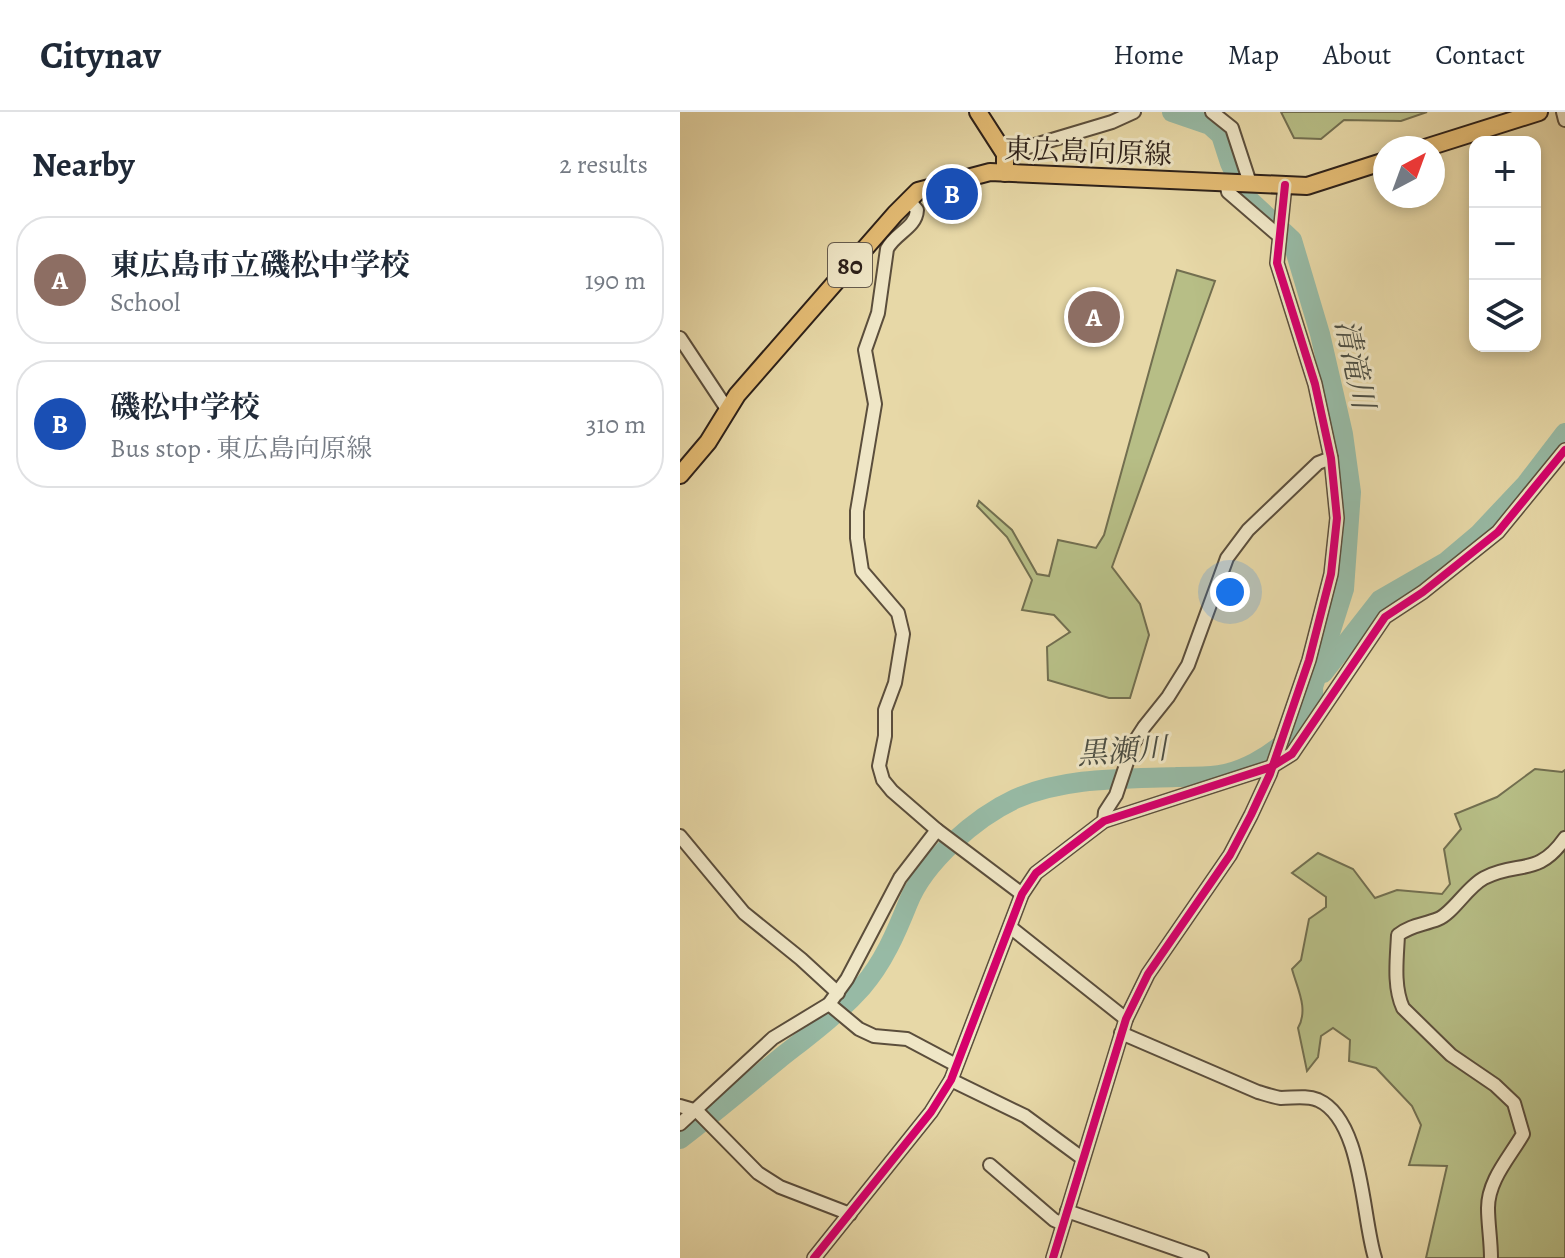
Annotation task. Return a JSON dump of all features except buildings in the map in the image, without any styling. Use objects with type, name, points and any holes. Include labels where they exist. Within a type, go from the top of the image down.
[{"type":"main road","points":[[978,112],[1005,154],[1005,173]]},
{"type":"main road","points":[[1445,142],[1539,112]]},
{"type":"main road","name":"東広島向原線","points":[[680,475],[708,442],[727,409],[918,191],[990,172],[1307,186],[1373,165]]},
{"type":"street","points":[[1005,154],[1112,122],[1134,112]]},
{"type":"street","points":[[1212,112],[1232,128],[1237,183],[1228,192],[1279,236]]},
{"type":"street","points":[[1563,112],[1565,120]]},
{"type":"street","points":[[1053,1258],[1126,1019],[1163,950],[1238,841],[1272,766],[1309,660],[1331,574],[1337,518],[1331,458],[1315,384],[1277,263],[1285,185]]},
{"type":"street","points":[[908,199],[917,210],[916,218],[912,225],[891,241],[887,249],[878,313],[866,342],[866,360],[875,404],[857,511],[862,571],[898,613],[903,634],[895,683],[885,710],[885,736],[879,766],[892,791],[939,832],[1022,894]]},
{"type":"street","points":[[680,338],[727,409]]},
{"type":"street","points":[[814,1258],[931,1112],[951,1080],[1022,894],[1036,873],[1104,821],[1272,766],[1292,754],[1385,617],[1423,592],[1498,532],[1565,450]]},
{"type":"street","points":[[1104,821],[1133,744],[1188,665],[1227,558],[1248,530],[1318,463],[1331,458]]},
{"type":"street","points":[[680,1124],[773,1038],[829,1004],[838,993],[900,878],[939,832]]},
{"type":"street","points":[[680,836],[744,913],[838,993]]},
{"type":"street","points":[[1491,1258],[1488,1205],[1491,1189],[1499,1170],[1523,1134],[1521,1122],[1514,1103],[1495,1085],[1451,1055],[1403,1008],[1397,975],[1398,935],[1409,927],[1440,919],[1466,892],[1486,877],[1541,863],[1554,854],[1565,838]]},
{"type":"street","points":[[1010,927],[1126,1019]]},
{"type":"street","points":[[829,1004],[847,1020],[874,1036],[907,1039],[956,1065]]},
{"type":"street","points":[[1121,1033],[1258,1092],[1279,1098],[1317,1100],[1329,1108],[1345,1132],[1356,1157],[1375,1258]]},
{"type":"street","points":[[951,1080],[1025,1116],[1082,1158]]},
{"type":"street","points":[[680,1106],[697,1111],[708,1126],[758,1173],[780,1187],[850,1214]]},
{"type":"street","points":[[990,1165],[1054,1220],[1063,1224]]},
{"type":"street","points":[[1067,1211],[1202,1258]]},
{"type":"green space","points":[[1281,112],[1427,112],[1401,121],[1344,120],[1321,139],[1294,138]]},
{"type":"green space","points":[[1177,270],[1215,281],[1112,567],[1140,604],[1149,635],[1130,698],[1109,698],[1048,680],[1047,647],[1070,632],[1054,615],[1022,610],[1032,580],[1007,537],[977,506],[979,501],[1012,530],[1037,574],[1049,576],[1058,540],[1096,548],[1104,535]]},
{"type":"green space","points":[[1535,769],[1565,770],[1565,1258],[1426,1258],[1447,1166],[1409,1165],[1421,1125],[1412,1106],[1376,1068],[1349,1061],[1350,1040],[1333,1028],[1321,1036],[1318,1057],[1307,1071],[1298,1028],[1302,1006],[1292,969],[1301,960],[1309,919],[1326,907],[1326,897],[1292,873],[1318,853],[1353,869],[1375,898],[1397,890],[1442,894],[1450,884],[1444,849],[1461,829],[1455,814],[1497,797]]},
{"type":"waterway","name":"黒瀬川","points":[[680,1139],[822,1025],[870,978],[926,872],[953,842],[984,817],[1015,799],[1074,783],[1213,776],[1239,770],[1284,743],[1306,717],[1344,589],[1351,492],[1343,434],[1320,334],[1292,240],[1246,197],[1221,135],[1210,125],[1172,112]]},
{"type":"waterway","name":"黒瀬川","points":[[1323,673],[1380,600],[1446,562],[1478,535],[1526,484],[1565,433]]},
{"type":"cycle path","points":[[1053,1258],[1126,1019],[1148,974],[1230,855],[1270,774],[1309,660],[1331,574],[1337,518],[1331,458],[1315,384],[1277,263],[1285,185]]},
{"type":"cycle path","points":[[814,1258],[931,1112],[951,1080],[1022,894],[1036,873],[1104,821],[1271,767],[1292,754],[1385,617],[1423,592],[1498,532],[1565,450]]},
{"type":"place","name":"磯松中学校","points":[[952,194]]},
{"type":"place","name":"東広島市立磯松中学校","points":[[1094,317]]},
{"type":"water label","name":"清滝川","points":[[1355,364]]}]
